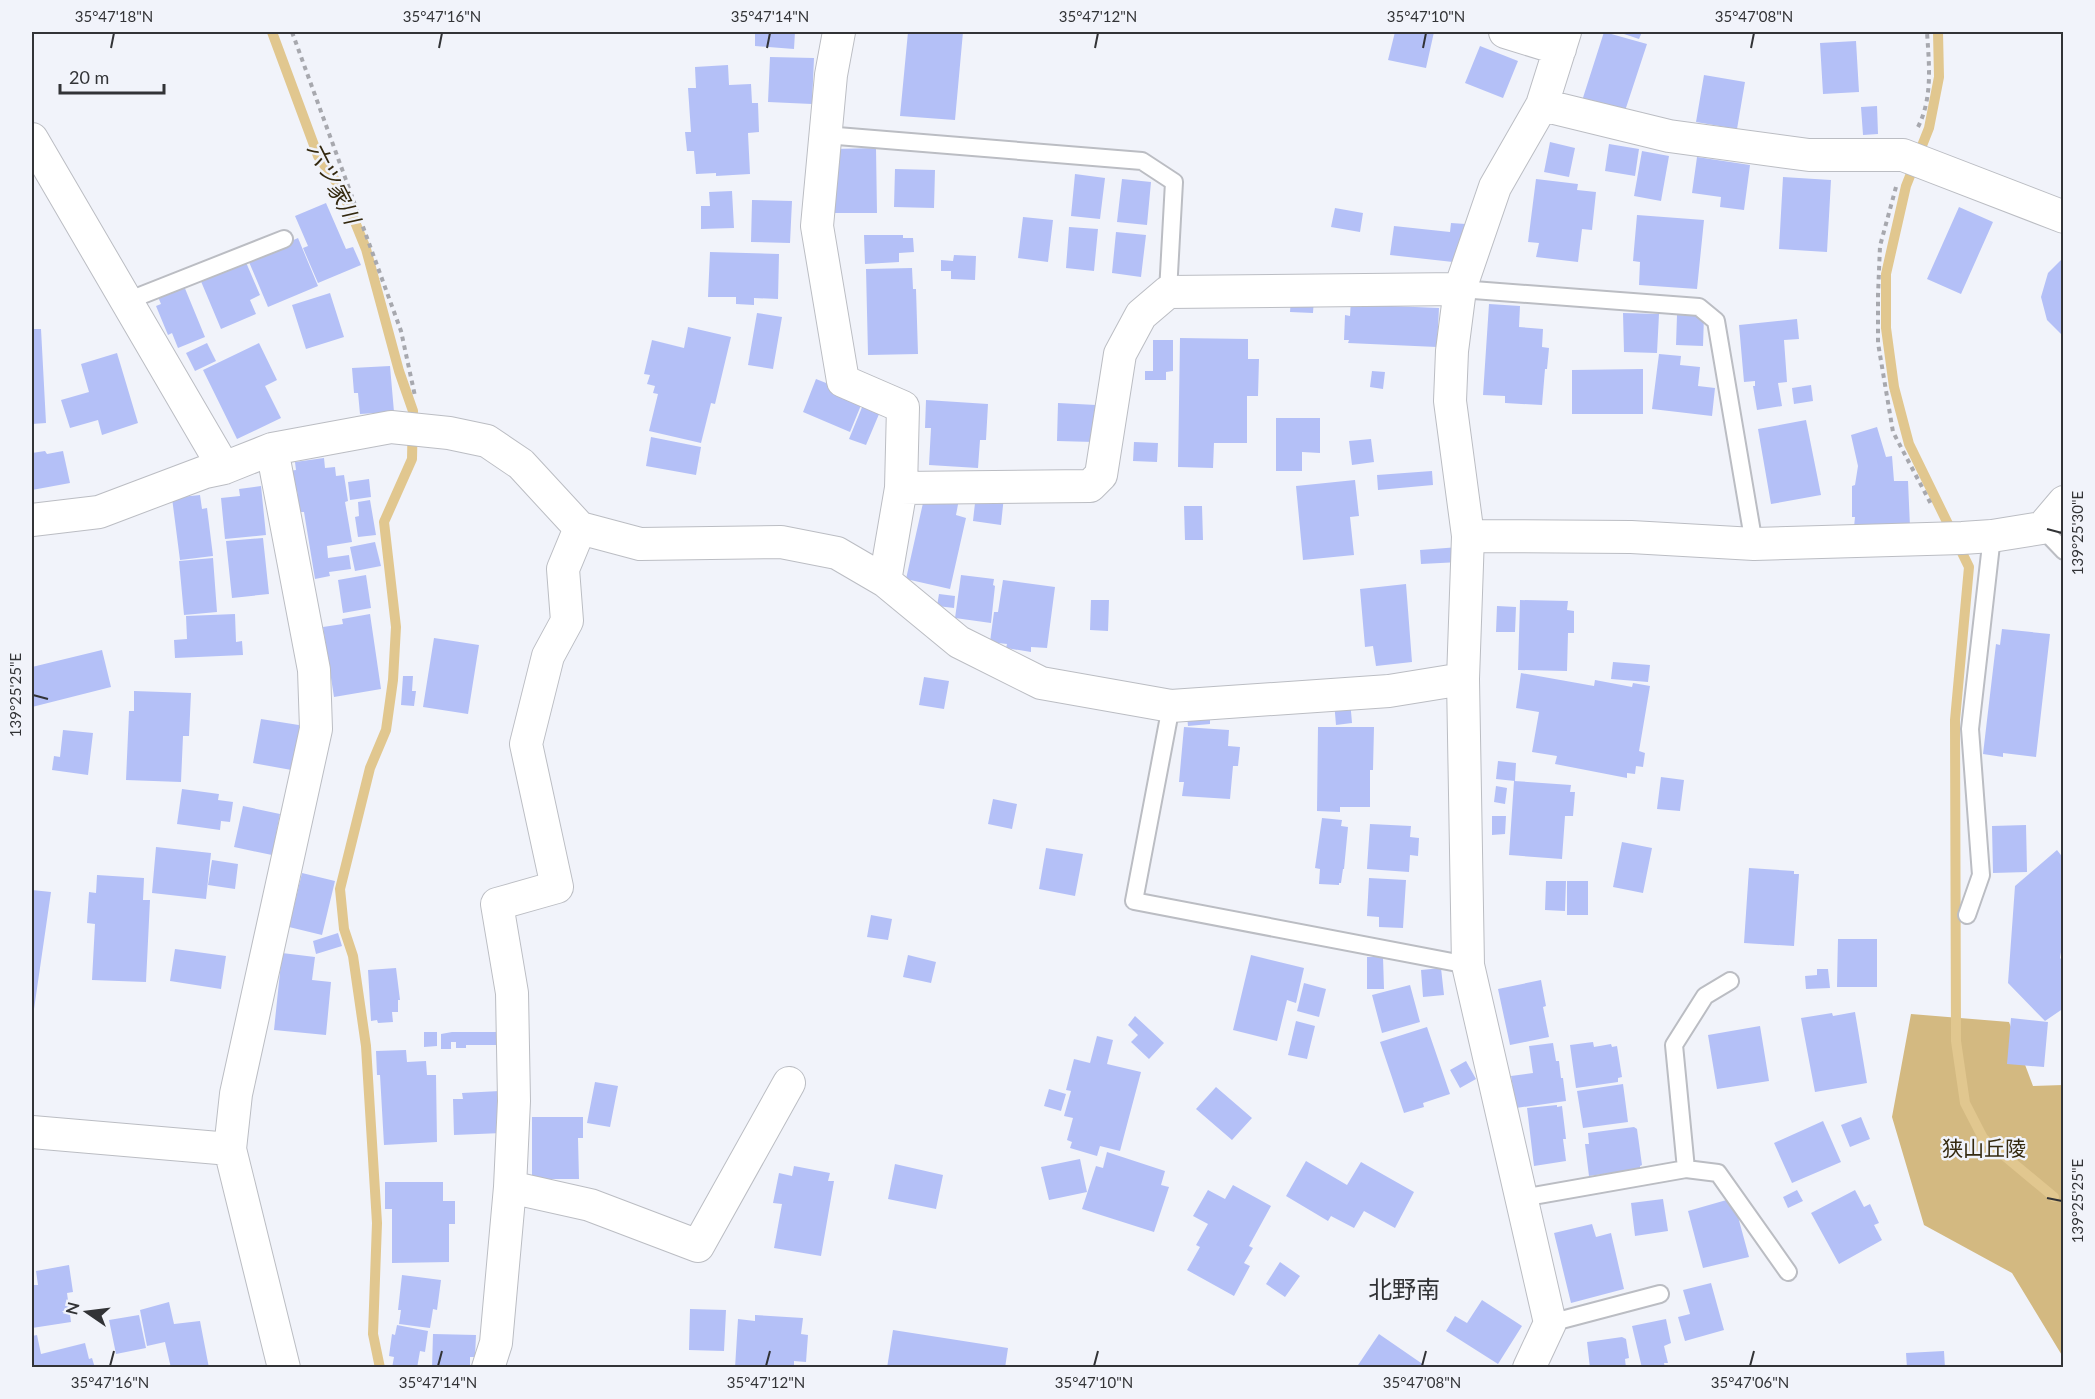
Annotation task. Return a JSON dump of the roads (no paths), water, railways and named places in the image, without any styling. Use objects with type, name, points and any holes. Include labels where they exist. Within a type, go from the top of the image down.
[{"type":"street","points":[[839,32],[831,75],[817,226],[843,381],[903,407],[901,488],[885,581]]},
{"type":"street","points":[[1505,32],[1563,40],[1542,105],[1496,187],[1460,289],[1452,351],[1450,401],[1468,536],[1463,679],[1468,965],[1551,1323],[1529,1368]]},
{"type":"street","points":[[1542,105],[1669,136],[1809,155],[1913,160],[2064,217]]},
{"type":"street","points":[[32,139],[224,468]]},
{"type":"street","points":[[901,488],[1090,486],[1101,475],[1120,354],[1141,315],[1168,292],[1460,289]]},
{"type":"street","points":[[32,519],[99,512],[272,449],[391,427],[437,432],[487,441],[521,464],[580,528],[640,544],[781,542],[837,553],[885,581],[959,642],[1041,682],[1171,706],[1389,691],[1463,679]]},
{"type":"street","points":[[272,449],[315,670],[316,729],[237,1095],[230,1149],[284,1368]]},
{"type":"street","points":[[1468,536],[1631,537],[1754,544],[1968,537],[2042,528],[2064,502]]},
{"type":"street","points":[[488,1368],[496,1343],[510,1187],[514,1101],[512,993],[497,904],[557,887],[526,744],[548,656],[567,621],[563,569],[580,528]]},
{"type":"street","points":[[510,1187],[590,1205],[698,1246],[789,1083]]},
{"type":"street","points":[[32,1132],[230,1149]]},
{"type":"lane","points":[[825,135],[1142,161],[1174,182],[1168,292]]},
{"type":"lane","points":[[127,301],[284,239]]},
{"type":"lane","points":[[1460,289],[1699,307],[1716,321],[1754,544]]},
{"type":"lane","points":[[2042,528],[2064,551]]},
{"type":"lane","points":[[1967,915],[1981,875],[1970,729],[1968,537]]},
{"type":"lane","points":[[1171,706],[1134,901],[1468,965]]},
{"type":"lane","points":[[1686,1169],[1674,1045],[1705,996],[1730,981]]},
{"type":"lane","points":[[1522,1198],[1686,1169],[1718,1173],[1788,1272]]},
{"type":"lane","points":[[1551,1323],[1660,1294]]},
{"type":"waterway","name":"六ツ家川","points":[[272,32],[318,156],[342,190],[366,249],[399,371],[413,411],[412,459],[384,522],[396,627],[393,680],[386,730],[370,768],[340,889],[344,929],[353,956],[366,1046],[377,1223],[373,1334],[380,1368]]},
{"type":"waterway","points":[[1938,32],[1939,77],[1929,128],[1906,186],[1886,274],[1886,328],[1894,387],[1909,444],[1969,567],[1955,720],[1956,1041],[1965,1103],[1983,1138],[2054,1197]]},
{"type":"district","name":"北野南","points":[[1404,1290]]},
{"type":"park label","name":"狭山丘陵","points":[[1984,1149]]}]
